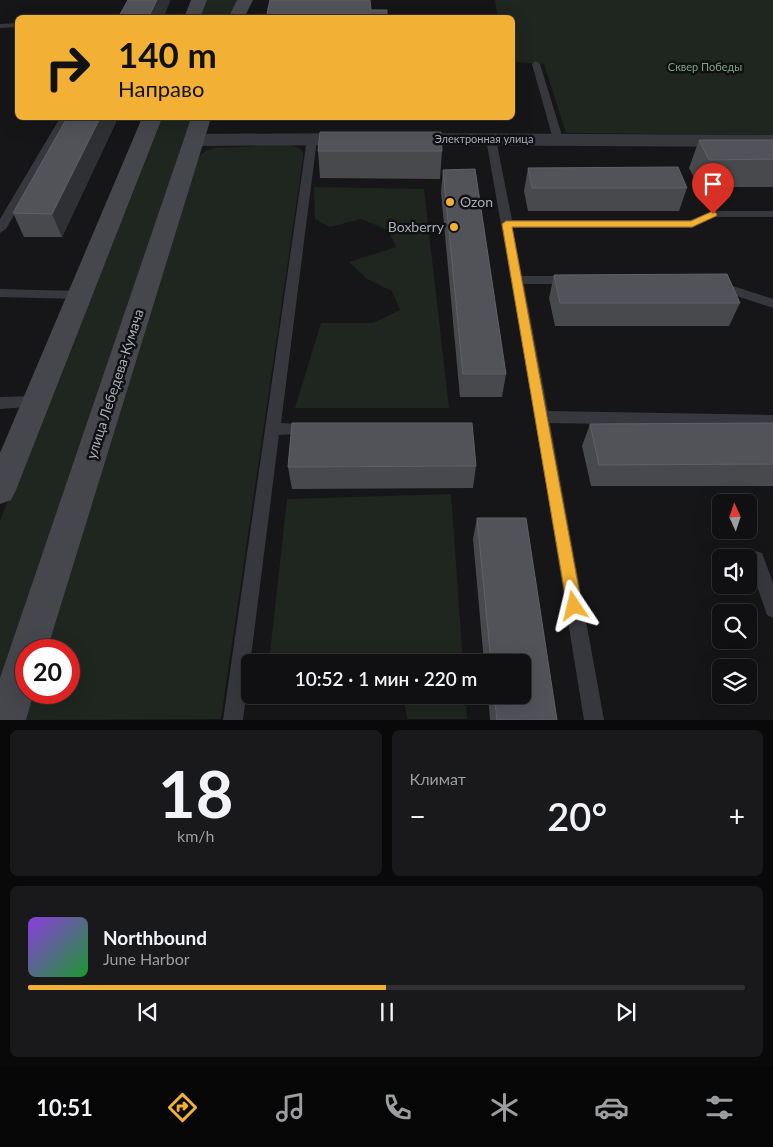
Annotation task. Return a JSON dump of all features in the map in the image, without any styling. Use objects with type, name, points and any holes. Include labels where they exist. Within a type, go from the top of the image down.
[{"type":"street","points":[[193,15],[199,0]]},
{"type":"street","points":[[238,15],[245,0]]},
{"type":"street","points":[[0,490],[151,120]]},
{"type":"street","name":"Электронная улица","points":[[198,129],[312,139],[773,141]]},
{"type":"street","name":"улица Лебедева-Кумача","points":[[32,639],[198,129]]},
{"type":"street","points":[[6,720],[15,691]]},
{"type":"lane","points":[[0,26],[15,25]]},
{"type":"lane","points":[[536,64],[558,140]]},
{"type":"lane","points":[[0,229],[64,120]]},
{"type":"lane","points":[[233,720],[312,139]]},
{"type":"lane","points":[[491,139],[542,417],[594,720]]},
{"type":"lane","points":[[506,224],[692,224],[713,214],[773,214]]},
{"type":"lane","points":[[517,280],[586,280]]},
{"type":"lane","points":[[705,281],[773,304]]},
{"type":"lane","points":[[0,293],[79,295]]},
{"type":"lane","points":[[0,402],[35,402]]},
{"type":"lane","points":[[542,417],[773,421]]},
{"type":"lane","points":[[273,429],[322,429]]},
{"type":"lane","points":[[757,562],[773,609]]},
{"type":"green space","points":[[204,0],[237,0],[229,15],[198,15]]},
{"type":"green space","name":"Сквер Победы","points":[[495,0],[773,0],[773,135],[566,133],[544,64],[515,62],[515,15],[492,15],[497,14]]},
{"type":"green space","points":[[157,120],[190,120],[0,682],[0,521],[83,304]]},
{"type":"green space","points":[[286,145],[300,148],[303,153],[221,719],[22,720],[27,704],[80,704],[80,639],[46,639],[199,156],[207,150]]},
{"type":"green space","points":[[314,187],[424,189],[449,408],[295,408],[321,323],[373,323],[400,310],[392,291],[367,279],[349,262],[396,247],[388,230],[361,219],[330,227],[315,219]]},
{"type":"green space","points":[[451,494],[462,654],[270,654],[287,499]]},
{"type":"green space","points":[[404,704],[466,704],[467,719],[407,719]]},
{"type":"building","points":[[128,0],[157,0],[150,15],[120,15]]},
{"type":"building","points":[[270,0],[370,0],[371,10],[387,10],[387,15],[267,15]]},
{"type":"building","points":[[66,120],[99,120],[52,214],[13,213]]},
{"type":"building","points":[[320,132],[441,132],[442,151],[318,151]]},
{"type":"building","points":[[699,140],[773,140],[773,159],[709,160]]},
{"type":"building","points":[[678,167],[687,188],[532,188],[528,168]]},
{"type":"building","points":[[475,169],[506,374],[463,374],[443,170]]},
{"type":"building","points":[[727,274],[740,303],[560,303],[554,275]]},
{"type":"building","points":[[292,423],[472,423],[476,466],[288,467]]},
{"type":"building","points":[[773,423],[773,464],[599,465],[590,424]]},
{"type":"building","points":[[477,518],[526,518],[557,720],[497,720],[495,704],[531,704],[531,654],[490,654]]},
{"type":"place","name":"Ozon","points":[[450,202]]},
{"type":"place","name":"Boxberry","points":[[454,227]]},
{"type":"route","points":[[574,606],[542,417],[506,224],[692,224],[713,214]]}]
